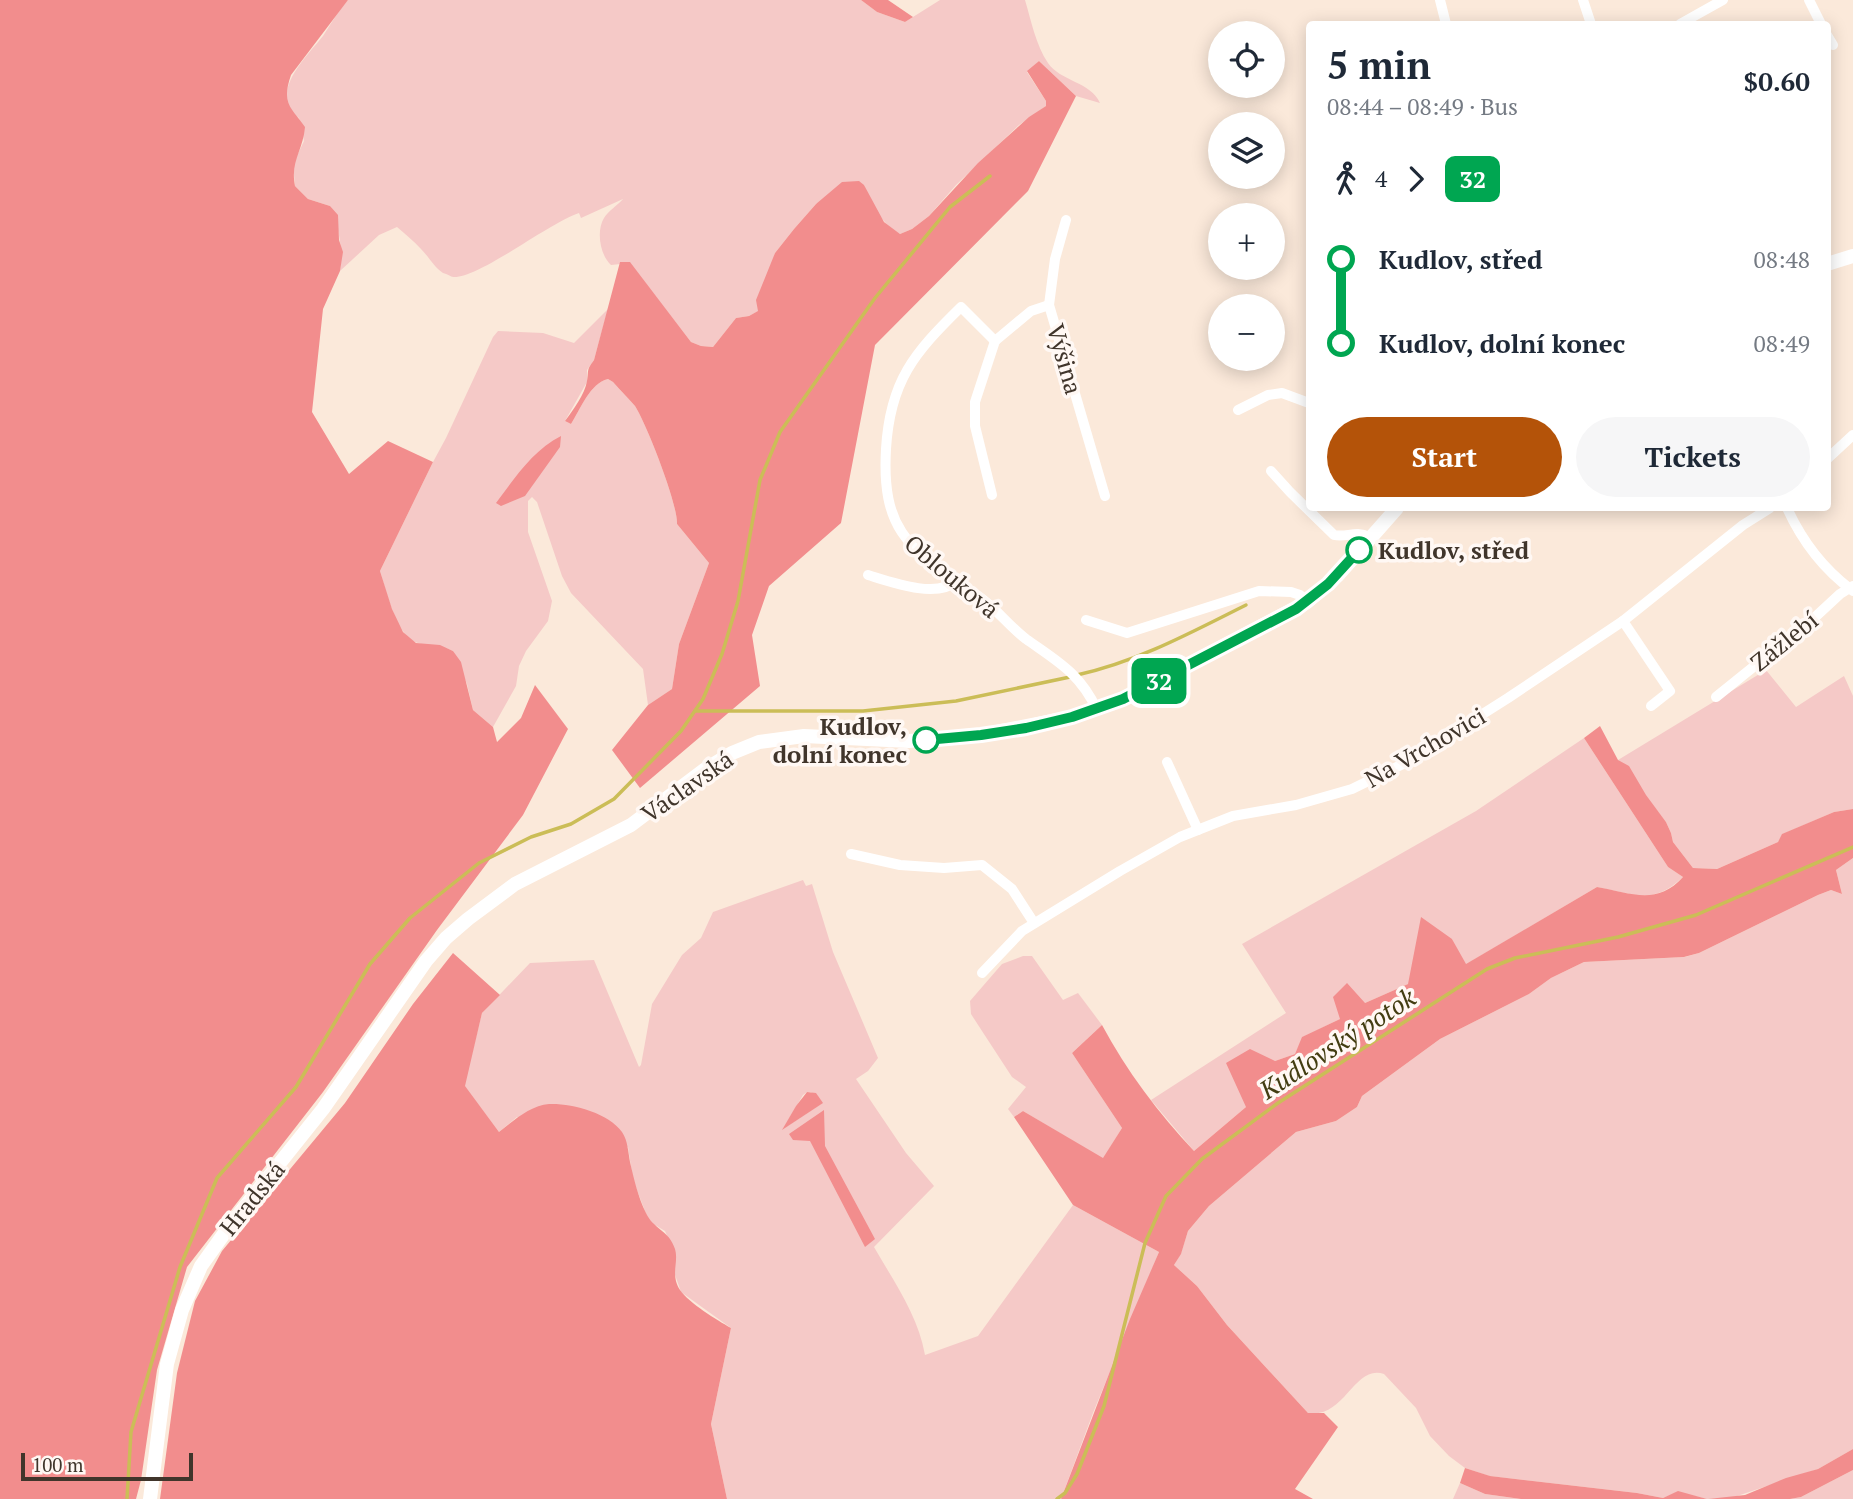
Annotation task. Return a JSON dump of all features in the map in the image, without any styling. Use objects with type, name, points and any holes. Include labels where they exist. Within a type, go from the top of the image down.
[{"type":"street","points":[[1440,0],[1445,21]]},
{"type":"street","points":[[1583,0],[1590,21]]},
{"type":"street","points":[[1685,21],[1723,0]]},
{"type":"street","points":[[1809,0],[1820,21]]},
{"type":"street","name":"Výšina","points":[[1066,220],[1055,259],[1049,304],[1105,496]]},
{"type":"street","points":[[1831,263],[1853,256]]},
{"type":"street","points":[[992,495],[975,426],[975,402],[995,341],[1031,311],[1049,304]]},
{"type":"street","name":"Oblouková","points":[[995,341],[961,307],[911,361],[896,392],[890,413],[885,481],[887,502],[893,518],[911,546],[956,582],[987,602],[1020,634],[1067,667],[1082,682],[1097,710]]},
{"type":"street","points":[[1238,410],[1268,396],[1282,393],[1306,401]]},
{"type":"street","points":[[1831,455],[1853,435]]},
{"type":"street","points":[[1271,471],[1306,508]]},
{"type":"street","points":[[1309,511],[1334,535],[1355,533],[1369,537]]},
{"type":"street","name":"Václavská","points":[[446,938],[515,884],[617,833],[657,807],[704,770],[759,741],[804,736],[892,741],[958,738],[1026,728],[1097,710],[1149,686],[1307,602],[1336,576],[1394,511]]},
{"type":"street","name":"Na Vrchovici","points":[[982,973],[1021,931],[1180,837],[1233,816],[1296,805],[1352,789],[1396,767],[1508,698],[1623,621],[1765,511]]},
{"type":"street","points":[[1788,511],[1802,539],[1822,563],[1852,589]]},
{"type":"street","points":[[868,575],[902,585],[929,589],[945,589],[956,582]]},
{"type":"street","name":"Zážlebí","points":[[1716,696],[1852,589]]},
{"type":"street","points":[[1086,620],[1127,633],[1259,591],[1291,592],[1307,602]]},
{"type":"street","points":[[1623,621],[1670,691],[1651,706]]},
{"type":"street","points":[[1167,762],[1198,830]]},
{"type":"street","points":[[851,854],[900,865],[944,868],[982,865],[1012,889],[1034,923]]},
{"type":"street","name":"Hradská","points":[[150,1499],[167,1364],[182,1310],[201,1266],[323,1109],[426,961],[446,938]]},
{"type":"shaded area","points":[[0,0],[348,0],[291,75],[287,93],[289,104],[305,127],[295,163],[295,186],[308,199],[330,206],[338,215],[339,240],[343,252],[340,271],[323,309],[312,412],[349,474],[388,441],[433,462],[380,571],[392,609],[403,632],[416,643],[440,645],[453,651],[461,662],[473,710],[493,727],[497,742],[521,718],[535,685],[568,729],[523,815],[437,930],[323,1092],[187,1267],[157,1370],[136,1499],[0,1499]]},
{"type":"shaded area","points":[[348,0],[861,0],[877,12],[905,22],[940,0],[1025,0],[1037,41],[1048,63],[1060,74],[1090,90],[1100,103],[1076,96],[1039,61],[1027,72],[1046,101],[1046,106],[1019,125],[956,185],[929,216],[900,234],[882,219],[864,185],[816,204],[775,253],[759,311],[736,318],[713,347],[701,346],[691,342],[630,263],[611,265],[607,261],[602,249],[600,229],[604,218],[623,199],[581,218],[579,213],[565,219],[495,261],[464,275],[453,277],[443,273],[397,227],[379,235],[340,271],[340,238],[330,206],[308,199],[295,186],[293,164],[304,141],[299,118],[290,109],[287,98],[293,76]]},
{"type":"shaded area","points":[[861,0],[888,0],[913,17],[905,22],[877,12]]},
{"type":"shaded area","points":[[1039,61],[1076,96],[1028,191],[875,345],[841,523],[769,586],[752,635],[760,686],[640,788],[612,750],[648,705],[672,689],[679,644],[709,563],[677,524],[667,482],[646,429],[635,406],[613,382],[608,379],[596,386],[571,424],[565,421],[586,386],[588,370],[594,360],[620,262],[630,262],[691,342],[713,347],[736,318],[758,311],[756,300],[775,253],[816,204],[842,182],[859,181],[864,185],[884,222],[900,234],[929,216],[978,163],[1029,117],[1046,106],[1046,101],[1027,71]]},
{"type":"shaded area","points":[[608,309],[594,360],[587,370],[587,382],[565,421],[571,424],[596,386],[608,379],[613,382],[635,406],[646,429],[667,482],[677,524],[709,563],[679,644],[672,689],[648,705],[643,669],[571,593],[562,576],[537,502],[532,497],[528,501],[528,532],[552,601],[548,621],[526,651],[519,666],[516,686],[493,727],[473,710],[467,684],[453,651],[415,642],[402,630],[380,571],[498,331],[543,333],[574,343]]},
{"type":"shaded area","points":[[561,436],[560,447],[525,496],[501,506],[496,503],[533,457]]},
{"type":"shaded area","points":[[1766,670],[1796,707],[1844,676],[1853,696],[1853,809],[1834,812],[1783,834],[1778,842],[1717,869],[1693,868],[1673,842],[1666,822],[1618,760]]},
{"type":"shaded area","points":[[1600,726],[1618,760],[1629,766],[1666,822],[1673,842],[1693,868],[1717,869],[1778,842],[1782,834],[1834,812],[1853,809],[1853,858],[1836,870],[1842,894],[1831,890],[1818,895],[1699,953],[1684,957],[1584,962],[1551,978],[1529,994],[1440,1039],[1362,1096],[1357,1107],[1336,1121],[1296,1132],[1209,1206],[1188,1231],[1181,1254],[1174,1265],[1197,1286],[1227,1325],[1308,1413],[1324,1413],[1338,1427],[1295,1489],[1313,1499],[1061,1499],[1130,1319],[1159,1252],[1073,1205],[1014,1117],[1023,1111],[1103,1158],[1122,1128],[1072,1053],[1102,1025],[1144,1091],[1194,1151],[1246,1107],[1226,1063],[1250,1049],[1275,1061],[1295,1054],[1302,1037],[1340,1019],[1333,997],[1347,983],[1365,1003],[1408,984],[1421,917],[1452,939],[1466,964],[1597,887],[1643,895],[1663,892],[1673,886],[1683,877],[1668,867],[1584,738]]},
{"type":"shaded area","points":[[1584,738],[1668,867],[1683,877],[1662,892],[1652,895],[1633,895],[1597,887],[1465,965],[1452,939],[1408,984],[1365,1003],[1303,1037],[1295,1054],[1275,1061],[1246,1107],[1194,1151],[1151,1100],[1286,1013],[1242,944],[1476,811]]},
{"type":"shaded area","points":[[1853,858],[1853,1449],[1818,1469],[1731,1498],[1707,1499],[1678,1492],[1663,1498],[1489,1476],[1465,1468],[1449,1456],[1430,1436],[1416,1408],[1384,1374],[1374,1373],[1365,1377],[1331,1408],[1321,1413],[1308,1413],[1227,1325],[1197,1286],[1174,1265],[1188,1231],[1209,1206],[1296,1132],[1336,1121],[1357,1107],[1362,1096],[1440,1039],[1529,994],[1551,978],[1584,962],[1685,957],[1699,953],[1818,895],[1831,890],[1842,894],[1836,870]]},
{"type":"shaded area","points":[[803,880],[806,886],[812,884],[833,952],[878,1058],[868,1071],[856,1079],[906,1153],[934,1186],[874,1247],[911,1312],[925,1355],[978,1336],[1073,1205],[1159,1252],[1061,1499],[727,1499],[711,1424],[731,1328],[681,1292],[673,1269],[676,1256],[665,1231],[650,1222],[645,1211],[633,1180],[628,1147],[517,1117],[499,1132],[464,1086],[482,1013],[530,963],[594,960],[639,1067],[652,1004],[682,955],[701,938],[713,912]],"holes":[[[811,1092],[822,1103],[783,1129],[803,1095]]]},
{"type":"shaded area","points":[[453,953],[500,995],[482,1013],[465,1086],[499,1132],[529,1110],[549,1104],[568,1105],[589,1111],[616,1125],[626,1139],[636,1188],[646,1213],[669,1238],[675,1249],[675,1274],[680,1290],[696,1306],[731,1328],[711,1424],[727,1499],[160,1499],[177,1373],[195,1301],[222,1251],[345,1103],[413,1004]]},
{"type":"shaded area","points":[[1023,956],[1032,956],[1063,1000],[1078,993],[1102,1025],[1072,1053],[1122,1128],[1103,1159],[1023,1111],[1014,1117],[1008,1109],[1026,1087],[1012,1077],[982,1031],[971,1014],[970,1001],[1002,964]]},
{"type":"shaded area","points":[[807,1092],[816,1093],[823,1103],[782,1130],[796,1106]]},
{"type":"shaded area","points":[[824,1110],[825,1146],[875,1239],[865,1247],[810,1141],[793,1140],[789,1134]]},
{"type":"shaded area","points":[[1853,1449],[1853,1470],[1801,1497],[1708,1499],[1745,1495],[1786,1478],[1818,1469]]},
{"type":"shaded area","points":[[1465,1468],[1490,1476],[1663,1498],[1678,1491],[1707,1499],[1521,1499],[1485,1494],[1460,1483]]},
{"type":"shaded area","points":[[1853,1470],[1853,1499],[1790,1499],[1801,1497]]},
{"type":"shaded area","points":[[1460,1483],[1485,1494],[1521,1499],[1453,1499]]},
{"type":"waterway","points":[[127,1499],[131,1432],[180,1267],[217,1178],[296,1087],[370,964],[410,918],[479,863],[531,837],[571,824],[614,799],[681,731],[703,699],[722,654],[738,601],[760,480],[780,432],[875,298],[950,207],[990,176]]},
{"type":"waterway","points":[[1077,675],[1143,654],[1246,605]]},
{"type":"waterway","points":[[695,711],[863,711],[956,701],[1070,677]]},
{"type":"waterway","name":"Kudlovský potok","points":[[1057,1499],[1065,1493],[1077,1474],[1104,1406],[1145,1243],[1166,1196],[1202,1159],[1278,1103],[1487,969],[1515,958],[1618,937],[1696,915],[1853,847]]},
{"type":"bus line","name":"32","points":[[926,740],[1026,728],[1097,710],[1123,699],[1296,609],[1328,584],[1359,550]]},
{"type":"place","name":"Kudlov, střed","points":[[1359,550]]},
{"type":"place","name":"Kudlov, dolní konec","points":[[926,740]]}]
